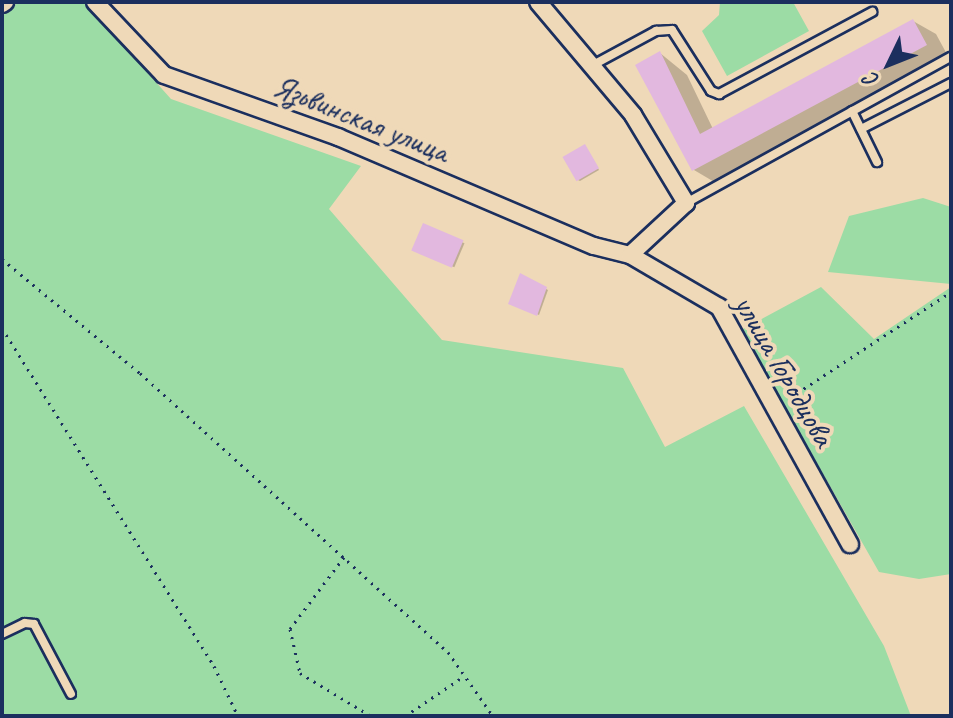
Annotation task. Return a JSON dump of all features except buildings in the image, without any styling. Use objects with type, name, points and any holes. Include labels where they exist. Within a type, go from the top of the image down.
[{"type":"street","name":"Язьвинская улица","points":[[95,2],[164,75],[301,122],[594,246],[630,255]]},
{"type":"street","points":[[538,2],[633,115],[686,203],[630,255]]},
{"type":"street","name":"улица Городцова","points":[[630,255],[719,307],[850,544]]},
{"type":"lane","points":[[593,65],[656,31],[672,30],[711,91],[719,94],[872,12]]},
{"type":"lane","points":[[686,203],[951,57]]},
{"type":"lane","points":[[861,129],[951,83]]},
{"type":"lane","points":[[852,111],[877,162]]},
{"type":"lane","points":[[2,634],[25,623],[34,624],[71,694]]},
{"type":"path","points":[[2,259],[140,373],[448,652],[493,716]]},
{"type":"path","points":[[766,391],[797,393],[951,292]]},
{"type":"path","points":[[2,328],[214,666],[238,716]]},
{"type":"path","points":[[344,557],[290,629],[300,673],[371,716]]},
{"type":"path","points":[[405,716],[464,676]]},
{"type":"green space","points":[[20,2],[84,2],[171,99],[361,166],[329,209],[442,340],[623,368],[665,447],[744,406],[884,646],[911,716],[2,716],[2,12]]},
{"type":"green space","points":[[720,2],[793,2],[809,31],[727,76],[702,31],[719,15]]},
{"type":"green space","points":[[923,198],[951,207],[951,284],[828,272],[849,216]]},
{"type":"green space","points":[[821,287],[874,339],[951,287],[951,574],[919,579],[879,572],[741,330]]}]
